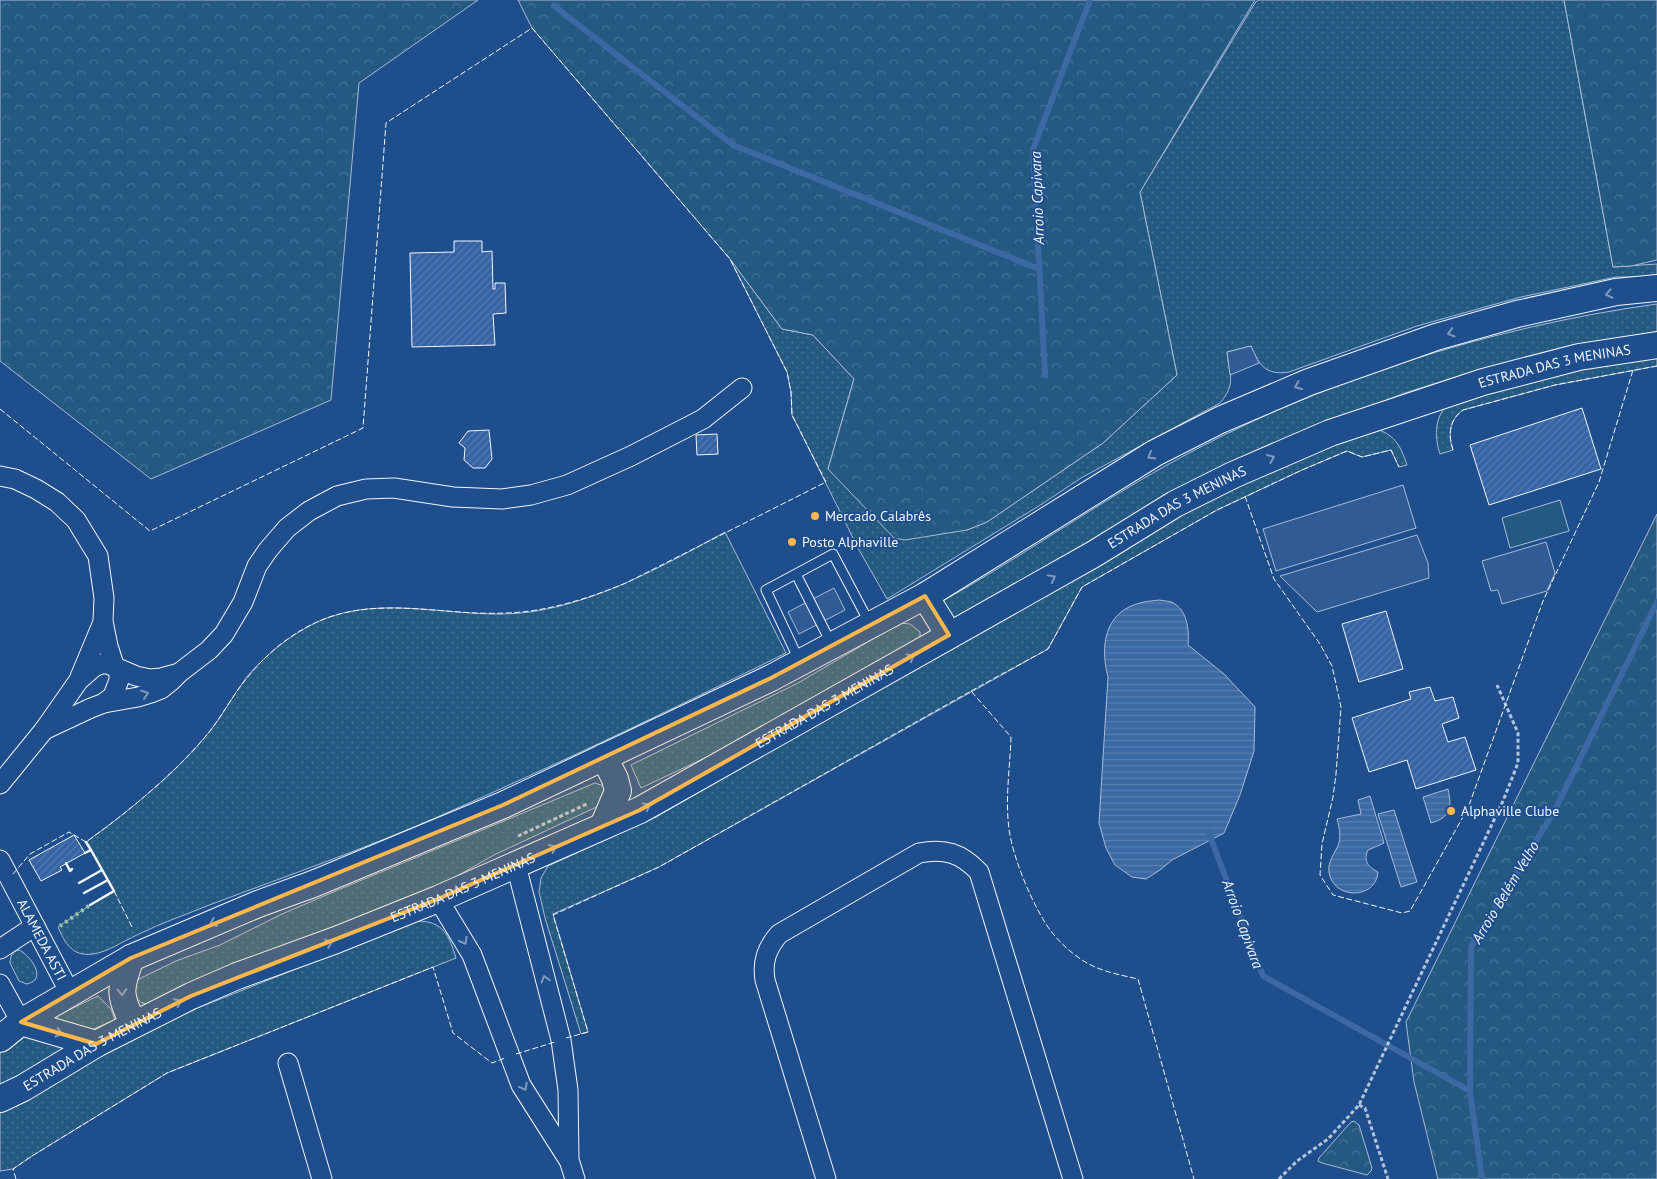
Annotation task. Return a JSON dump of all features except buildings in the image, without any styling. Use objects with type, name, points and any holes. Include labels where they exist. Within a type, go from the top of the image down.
[{"type":"main road","points":[[0,1039],[21,1022],[131,958],[258,904],[407,846],[503,804],[771,678],[925,596],[1155,453],[1220,420],[1308,382],[1436,337],[1517,314],[1616,292],[1657,288]]},
{"type":"main road","name":"ESTRADA DAS 3 MENINAS","points":[[0,1099],[23,1088],[96,1044],[191,996],[237,976],[336,940],[438,899],[640,810],[1094,554],[1175,504],[1233,475],[1330,433],[1438,396],[1526,370],[1579,357],[1657,344]]},
{"type":"main road","points":[[925,596],[950,635]]},
{"type":"main road","points":[[603,826],[614,805],[618,791],[615,779],[604,757]]},
{"type":"main road","points":[[131,958],[122,984],[122,997],[134,1024]]},
{"type":"main road","points":[[21,1022],[96,1044]]},
{"type":"street","points":[[104,703],[138,697],[160,689],[210,650],[224,634],[243,602],[257,566],[268,550],[287,528],[309,512],[337,496],[366,490],[394,488],[453,497],[473,498],[502,499],[531,494],[567,484],[631,456],[703,419],[742,388]]},
{"type":"street","points":[[0,476],[15,479],[57,502],[76,520],[98,556],[104,598],[103,621],[114,666],[119,673],[119,680],[113,696],[104,703],[44,730]]},
{"type":"street","points":[[79,680],[103,621]]},
{"type":"street","points":[[0,784],[44,730],[79,680],[87,672],[101,664],[114,666],[123,672],[136,676],[150,678],[161,678],[179,673]]},
{"type":"street","points":[[826,1179],[765,980],[763,968],[766,956],[770,945],[780,934],[919,853],[931,851],[957,854],[979,872],[1071,1167],[1073,1179]]},
{"type":"street","name":"ALAMEDA ASTI","points":[[0,860],[70,993]]},
{"type":"street","points":[[516,865],[561,1040],[568,1090],[569,1160],[574,1179]]},
{"type":"street","points":[[438,899],[472,955],[521,1085],[569,1160]]},
{"type":"street","points":[[0,949],[35,926]]},
{"type":"street","points":[[0,984],[21,1022]]},
{"type":"street","points":[[288,1063],[322,1179]]},
{"type":"lane","points":[[800,662],[766,590],[833,554],[870,625]]},
{"type":"lane","points":[[796,574],[832,645]]},
{"type":"path","points":[[1279,1179],[1297,1161],[1328,1139],[1359,1105],[1503,801],[1518,763],[1518,733],[1497,685]]},
{"type":"path","points":[[1359,1105],[1365,1108],[1388,1179]]},
{"type":"highlighted area","points":[[925,596],[949,635],[640,810],[438,899],[191,996],[96,1044],[21,1022],[131,958],[503,805],[771,678]]},
{"type":"green space","points":[[0,0],[478,0],[359,83],[331,400],[151,479],[0,361]]},
{"type":"green space","points":[[518,0],[1255,0],[1140,192],[1177,375],[1103,443],[987,522],[967,530],[905,540],[894,538],[828,469],[854,379],[813,335],[782,329],[730,259],[532,28]]},
{"type":"green space","points":[[1258,0],[1564,0],[1613,267],[1657,264],[1657,277],[1616,277],[1521,297],[1417,326],[1289,372],[1281,373],[1264,368],[1251,346],[1227,352],[1231,379],[1229,390],[1220,403],[1081,478],[887,599],[859,550],[792,415],[791,392],[787,372],[730,259],[782,329],[813,335],[854,379],[828,469],[967,530],[987,522],[1103,443],[1177,375],[1140,192]]},
{"type":"green space","points":[[1564,0],[1657,0],[1657,260],[1631,266],[1613,267]]},
{"type":"green space","points":[[1657,304],[1657,332],[1574,345],[1478,370],[1405,393],[1326,423],[955,622],[941,602],[1167,465],[1224,435],[1282,408],[1405,362],[1467,343],[1530,327]]},
{"type":"green space","points":[[1657,352],[1657,366],[1555,385],[1463,410],[1452,423],[1450,439],[1453,450],[1440,454],[1437,442],[1439,417],[1446,407],[1468,395]]},
{"type":"green space","points":[[1377,429],[1389,435],[1397,443],[1407,465],[1399,467],[1391,450],[1362,457],[1347,451],[1217,510],[1082,587],[1048,649],[659,867],[553,914],[588,1032],[581,1034],[545,918],[539,892],[541,878],[548,866],[656,817],[1147,533],[1265,471]]},
{"type":"green space","points":[[1560,500],[1569,531],[1510,548],[1502,518]]},
{"type":"green space","points":[[1657,514],[1657,1179],[1438,1179],[1414,1082],[1406,1022]]},
{"type":"green space","points":[[725,532],[786,653],[615,736],[442,815],[357,850],[174,919],[104,951],[93,954],[80,953],[70,948],[63,938],[58,927],[114,891],[86,842],[119,818],[168,776],[210,731],[253,670],[278,646],[297,633],[317,622],[343,613],[369,609],[422,609],[503,614],[530,612],[556,607],[581,600],[631,581]]},
{"type":"green space","points":[[900,623],[910,624],[920,632],[920,637],[724,749],[641,788],[631,765],[798,683]]},
{"type":"green space","points":[[595,783],[604,786],[607,790],[603,804],[494,855],[420,897],[147,1004],[142,1003],[135,997],[135,982],[176,961],[220,945],[282,914]]},
{"type":"green space","points":[[417,921],[433,924],[444,931],[451,943],[456,958],[167,1073],[13,1169],[0,1171],[0,1111],[120,1044],[185,1013]]},
{"type":"green space","points":[[19,950],[29,958],[37,972],[35,980],[27,984],[19,981],[10,963],[12,954]]},
{"type":"green space","points":[[98,996],[111,1009],[115,1020],[89,1031],[48,1020]]},
{"type":"green space","points":[[34,1028],[75,1045],[0,1090],[0,1051]]},
{"type":"green space","points":[[1354,1121],[1359,1125],[1372,1168],[1367,1175],[1318,1161],[1351,1122]]},
{"type":"shaded area","points":[[1251,346],[1259,363],[1230,375],[1227,352]]},
{"type":"shaded area","points":[[1403,485],[1416,528],[1276,571],[1263,529]]},
{"type":"shaded area","points":[[1417,535],[1428,563],[1429,578],[1317,612],[1280,576]]},
{"type":"shaded area","points":[[1546,542],[1555,573],[1547,591],[1502,604],[1498,590],[1491,591],[1482,561]]},
{"type":"shaded area","points":[[834,588],[845,610],[799,634],[788,612]]},
{"type":"shaded area","points":[[1159,600],[1172,602],[1183,612],[1187,623],[1188,645],[1224,674],[1255,707],[1254,751],[1240,795],[1224,833],[1172,860],[1146,879],[1132,877],[1115,865],[1106,848],[1099,823],[1108,677],[1105,643],[1112,622],[1119,614],[1140,603]]},
{"type":"shaded area","points":[[1448,789],[1450,807],[1446,815],[1438,821],[1431,823],[1423,797]]},
{"type":"shaded area","points":[[1370,796],[1384,843],[1368,850],[1366,860],[1369,866],[1378,872],[1370,888],[1363,892],[1346,892],[1338,888],[1332,881],[1329,872],[1330,861],[1340,840],[1337,819],[1361,814],[1358,800]]},
{"type":"shaded area","points":[[1394,810],[1417,882],[1401,887],[1378,814]]},
{"type":"waterway","name":"Arroio Capivara","points":[[1045,375],[1033,149],[1090,0]]},
{"type":"waterway","points":[[554,6],[733,145],[1039,269]]},
{"type":"waterway","name":"Arroio Belém Velho","points":[[1470,1091],[1471,947],[1555,810],[1657,602]]},
{"type":"waterway","name":"Arroio Capivara","points":[[1208,831],[1263,976],[1470,1091],[1482,1179]]},
{"type":"hedge","points":[[60,926],[90,905]]},
{"type":"fence","points":[[0,409],[150,531],[363,428],[386,123],[532,28],[730,259],[787,372],[791,392],[792,415],[826,482],[626,583],[566,604],[536,610],[505,613],[387,608],[340,614],[317,622],[288,639],[262,661],[242,684],[215,725],[197,746],[168,776],[119,818],[86,842],[69,832],[30,854],[13,874]]},
{"type":"fence","points":[[1453,450],[1450,439],[1452,423],[1463,410],[1555,385],[1657,366]]},
{"type":"fence","points":[[1245,496],[1274,579],[1320,644],[1332,666],[1341,707],[1336,774],[1333,797],[1322,844],[1320,875],[1333,895],[1402,913],[1410,911],[1468,808],[1543,601],[1599,482],[1633,370]]},
{"type":"fence","points":[[971,691],[1048,649],[1082,587],[1217,510],[1347,451],[1362,457],[1391,450],[1399,467]]},
{"type":"fence","points":[[566,1038],[588,1032],[553,915],[659,867],[971,691],[1011,737],[1008,795],[1011,841],[1019,868],[1044,920],[1058,940],[1082,960],[1106,971],[1138,979],[1194,1179]]},
{"type":"fence","points":[[114,891],[133,929]]},
{"type":"fence","points":[[16,1179],[13,1169],[167,1073],[433,967],[453,1033],[492,1063],[505,1058]]},
{"type":"fence","points":[[516,1054],[555,1042]]},
{"type":"wall","points":[[86,842],[91,850]]},
{"type":"wall","points":[[85,853],[91,850],[114,891],[90,905]]},
{"type":"wall","points":[[66,863],[70,871],[72,869]]},
{"type":"wall","points":[[79,883],[102,870]]},
{"type":"wall","points":[[84,893],[108,880]]},
{"type":"place","name":"Mercado Calabrês","points":[[815,516]]},
{"type":"place","name":"Posto Alphaville","points":[[792,542]]},
{"type":"place","name":"Alphaville Clube","points":[[1451,811]]}]
